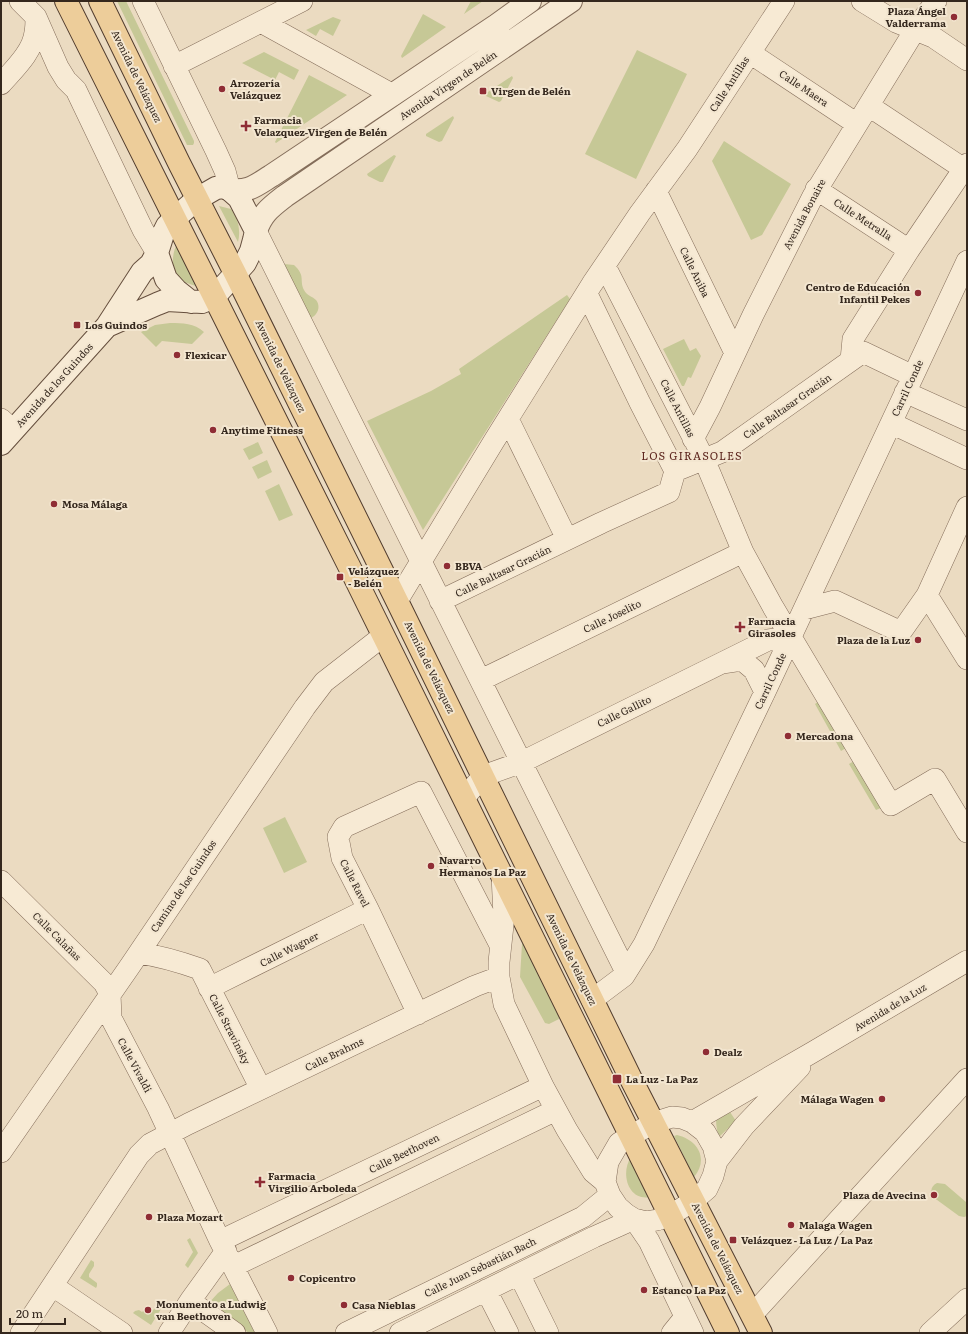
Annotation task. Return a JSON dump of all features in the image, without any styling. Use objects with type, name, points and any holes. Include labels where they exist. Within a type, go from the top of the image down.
[{"type":"main road","points":[[66,1],[464,798],[728,1333]]},
{"type":"main road","name":"Avenida de Velázquez","points":[[100,1],[653,1123],[757,1324]]},
{"type":"street","points":[[20,1],[36,17],[58,67],[66,80],[76,90],[143,230],[157,254],[166,279],[176,290],[191,302]]},
{"type":"street","points":[[143,1],[216,151],[225,171],[230,190],[239,198],[256,231],[626,972]]},
{"type":"street","points":[[174,66],[302,1]]},
{"type":"street","points":[[157,254],[162,234],[167,226],[174,218],[197,200],[216,188],[223,187],[230,190],[242,191],[254,187],[530,1]]},
{"type":"street","name":"Avenida Virgen de Belén","points":[[214,297],[245,263],[251,251],[260,220],[267,210],[285,196],[571,1]]},
{"type":"street","name":"Calle Antillas","points":[[397,601],[508,419],[605,266],[687,148],[784,1]]},
{"type":"street","points":[[862,1],[896,22],[933,36],[967,60]]},
{"type":"street","name":"Avenida Bonaire","points":[[693,439],[752,315],[816,189],[915,30],[936,1]]},
{"type":"street","points":[[1,84],[23,59],[36,34],[36,17]]},
{"type":"street","points":[[261,22],[393,94]]},
{"type":"street","name":"Calle Maera","points":[[750,53],[857,124]]},
{"type":"street","points":[[23,59],[37,58],[49,61],[58,67]]},
{"type":"street","points":[[851,360],[852,339],[909,250],[965,167],[869,106]]},
{"type":"street","name":"Calle Metralla","points":[[816,189],[909,250]]},
{"type":"street","name":"Calle Aniba","points":[[656,191],[735,353]]},
{"type":"street","name":"Avenida de los Guindos","points":[[5,431],[107,326],[142,272],[151,264],[157,254]]},
{"type":"street","name":"Carril Conde","points":[[592,1000],[624,976],[644,944],[765,692],[967,261]]},
{"type":"street","name":"Calle Antillas","points":[[605,266],[704,459],[743,552],[773,608],[891,805],[935,779],[967,832]]},
{"type":"street","points":[[587,294],[675,471]]},
{"type":"street","name":"Avenida de los Guindos","points":[[107,326],[167,300],[202,302],[214,297]]},
{"type":"street","name":"Calle Baltasar Gracián","points":[[440,601],[669,492],[675,471],[722,452],[863,352],[909,384]]},
{"type":"street","points":[[909,384],[967,420]]},
{"type":"street","points":[[508,419],[567,540]]},
{"type":"street","points":[[891,423],[967,459]]},
{"type":"street","points":[[804,608],[835,601],[901,632],[928,595],[967,507]]},
{"type":"street","name":"Calle Joselito","points":[[481,680],[743,552]]},
{"type":"street","points":[[928,595],[967,660]]},
{"type":"street","name":"Camino de los Guindos","points":[[1,1152],[139,953],[314,694],[335,672],[383,636]]},
{"type":"street","name":"Calle Gallito","points":[[464,798],[483,776],[522,762],[768,640],[791,636]]},
{"type":"street","points":[[720,664],[742,660],[754,670],[765,692]]},
{"type":"street","name":"Calle Ravel","points":[[418,1014],[342,858],[338,837],[344,827],[421,792],[500,945]]},
{"type":"street","points":[[502,875],[504,916],[500,945],[500,977],[504,1004],[543,1086],[592,1172],[608,1188],[618,1207],[634,1219],[649,1241],[689,1325],[672,1333]]},
{"type":"street","name":"Calle Calañas","points":[[1,881],[104,983],[110,994]]},
{"type":"street","name":"Calle Wagner","points":[[209,988],[368,909]]},
{"type":"street","name":"Calle Stravinsky","points":[[139,953],[163,958],[200,969],[261,1089]]},
{"type":"street","name":"Avenida de la Luz","points":[[692,1122],[967,961]]},
{"type":"street","name":"Calle Brahms","points":[[169,1134],[475,986],[500,977]]},
{"type":"street","name":"Calle Vivaldi","points":[[110,994],[111,1018],[158,1108],[169,1134]]},
{"type":"street","name":"Avenida de la Luz","points":[[634,1219],[646,1222],[671,1215],[693,1201],[706,1189],[713,1176],[717,1161],[744,1126],[813,1052]]},
{"type":"street","points":[[757,1324],[967,1079]]},
{"type":"street","name":"Calle Beethoven","points":[[227,1252],[543,1086]]},
{"type":"street","points":[[169,1333],[190,1301],[227,1252],[556,1110]]},
{"type":"street","points":[[608,1188],[608,1162],[619,1143],[653,1123],[672,1117],[682,1118],[692,1122],[705,1132],[713,1146],[717,1161]]},
{"type":"street","points":[[21,1333],[139,1155],[150,1144],[169,1134],[267,1333]]},
{"type":"street","name":"Calle Juan Sebastián Bach","points":[[346,1333],[583,1217],[608,1188]]},
{"type":"street","points":[[406,1332],[486,1290],[634,1219]]},
{"type":"street","points":[[519,1274],[548,1333]]},
{"type":"street","points":[[53,1286],[122,1333]]},
{"type":"street","points":[[486,1290],[508,1333]]},
{"type":"street","points":[[930,1333],[967,1299]]},
{"type":"street","points":[[190,1301],[235,1333]]},
{"type":"green space","points":[[117,1],[126,1],[194,141],[193,145],[187,145]]},
{"type":"green space","points":[[471,1],[483,1],[464,14]]},
{"type":"green space","points":[[423,14],[446,27],[402,58],[401,56]]},
{"type":"green space","points":[[333,17],[341,20],[333,36],[320,29],[316,36],[306,30]]},
{"type":"green space","points":[[637,50],[687,74],[636,179],[585,154]]},
{"type":"green space","points":[[264,52],[299,70],[294,80],[279,72],[275,80],[242,63]]},
{"type":"green space","points":[[309,75],[347,95],[276,143],[275,142]]},
{"type":"green space","points":[[512,76],[513,78],[501,101],[499,102],[486,96],[485,94]]},
{"type":"green space","points":[[380,113],[382,116],[288,181],[286,178]]},
{"type":"green space","points":[[453,116],[454,118],[442,141],[439,142],[426,136],[426,134]]},
{"type":"green space","points":[[724,141],[791,184],[762,235],[751,240],[712,161]]},
{"type":"green space","points":[[394,155],[396,156],[383,182],[368,176],[367,174]]},
{"type":"green space","points":[[219,206],[231,209],[235,216],[239,229],[238,242]]},
{"type":"green space","points":[[176,246],[196,286],[186,283],[178,277],[174,270],[173,262]]},
{"type":"green space","points":[[284,264],[294,265],[298,269],[301,275],[304,290],[318,302],[318,310],[313,317],[311,318]]},
{"type":"green space","points":[[567,295],[570,299],[423,530],[367,421],[431,391],[461,374],[459,369]]},
{"type":"green space","points":[[184,323],[192,325],[204,332],[192,344],[162,341],[156,347],[141,332],[155,325]]},
{"type":"green space","points":[[684,339],[690,351],[696,348],[701,356],[691,378],[688,377],[684,386],[682,386],[663,349]]},
{"type":"green space","points":[[258,442],[263,453],[249,460],[243,449]]},
{"type":"green space","points":[[267,460],[272,472],[258,479],[252,467]]},
{"type":"green space","points":[[279,484],[293,515],[279,521],[265,491]]},
{"type":"green space","points":[[819,701],[846,748],[841,751],[815,704]]},
{"type":"green space","points":[[854,761],[881,808],[876,810],[849,764]]},
{"type":"green space","points":[[285,817],[307,862],[284,873],[263,828]]},
{"type":"green space","points":[[525,942],[560,1013],[559,1019],[549,1024],[545,1023],[520,977],[522,944]]},
{"type":"green space","points":[[728,1109],[736,1121],[720,1136],[718,1135],[716,1122],[718,1117]]},
{"type":"green space","points":[[677,1135],[691,1141],[699,1151],[701,1164],[694,1177],[674,1136]]},
{"type":"green space","points":[[631,1157],[651,1197],[637,1195],[628,1185],[626,1171]]},
{"type":"green space","points":[[937,1183],[945,1184],[966,1202],[967,1216],[959,1216],[933,1197],[932,1189]]},
{"type":"green space","points":[[190,1238],[198,1253],[188,1268],[185,1265],[193,1252],[187,1240]]},
{"type":"green space","points":[[91,1260],[94,1262],[94,1266],[89,1274],[89,1277],[97,1283],[96,1288],[80,1278]]},
{"type":"green space","points":[[230,1284],[255,1333],[249,1333],[207,1305],[218,1293]]},
{"type":"green space","points":[[156,1307],[161,1309],[151,1325],[133,1313],[139,1310],[142,1312],[147,1308],[153,1310]]},
{"type":"place","name":"Plaza Ángel Valderrama","points":[[954,17]]},
{"type":"place","name":"Arrozería Velázquez","points":[[222,89]]},
{"type":"place","name":"Virgen de Belén","points":[[483,91]]},
{"type":"place","name":"Farmacia Velazquez-Virgen de Belén","points":[[246,126]]},
{"type":"place","name":"Centro de Educación Infantil Pekes","points":[[918,293]]},
{"type":"place","name":"Los Guindos","points":[[77,325]]},
{"type":"place","name":"Flexicar","points":[[177,355]]},
{"type":"place","name":"Anytime Fitness","points":[[213,430]]},
{"type":"place","name":"Mosa Málaga","points":[[54,504]]},
{"type":"place","name":"BBVA","points":[[447,566]]},
{"type":"place","name":"Velázquez - Belén","points":[[340,577]]},
{"type":"place","name":"Farmacia Girasoles","points":[[740,627]]},
{"type":"place","name":"Plaza de la Luz","points":[[918,640]]},
{"type":"place","name":"Mercadona","points":[[788,736]]},
{"type":"place","name":"Navarro Hermanos La Paz","points":[[431,866]]},
{"type":"place","name":"Dealz","points":[[706,1052]]},
{"type":"place","name":"La Luz - La Paz","points":[[617,1079]]},
{"type":"place","name":"Málaga Wagen","points":[[882,1099]]},
{"type":"place","name":"Farmacia Virgilio Arboleda","points":[[260,1182]]},
{"type":"place","name":"Plaza de Avecina","points":[[934,1195]]},
{"type":"place","name":"Plaza Mozart","points":[[149,1217]]},
{"type":"place","name":"Malaga Wagen","points":[[791,1225]]},
{"type":"place","name":"Velázquez - La Luz / La Paz","points":[[733,1240]]},
{"type":"place","name":"Copicentro","points":[[291,1278]]},
{"type":"place","name":"Estanco La Paz","points":[[644,1290]]},
{"type":"place","name":"Casa Nieblas","points":[[344,1305]]},
{"type":"place","name":"Monumento a Ludwig van Beethoven","points":[[148,1310]]},
{"type":"district","name":"LOS GIRASOLES","points":[[692,456]]}]
